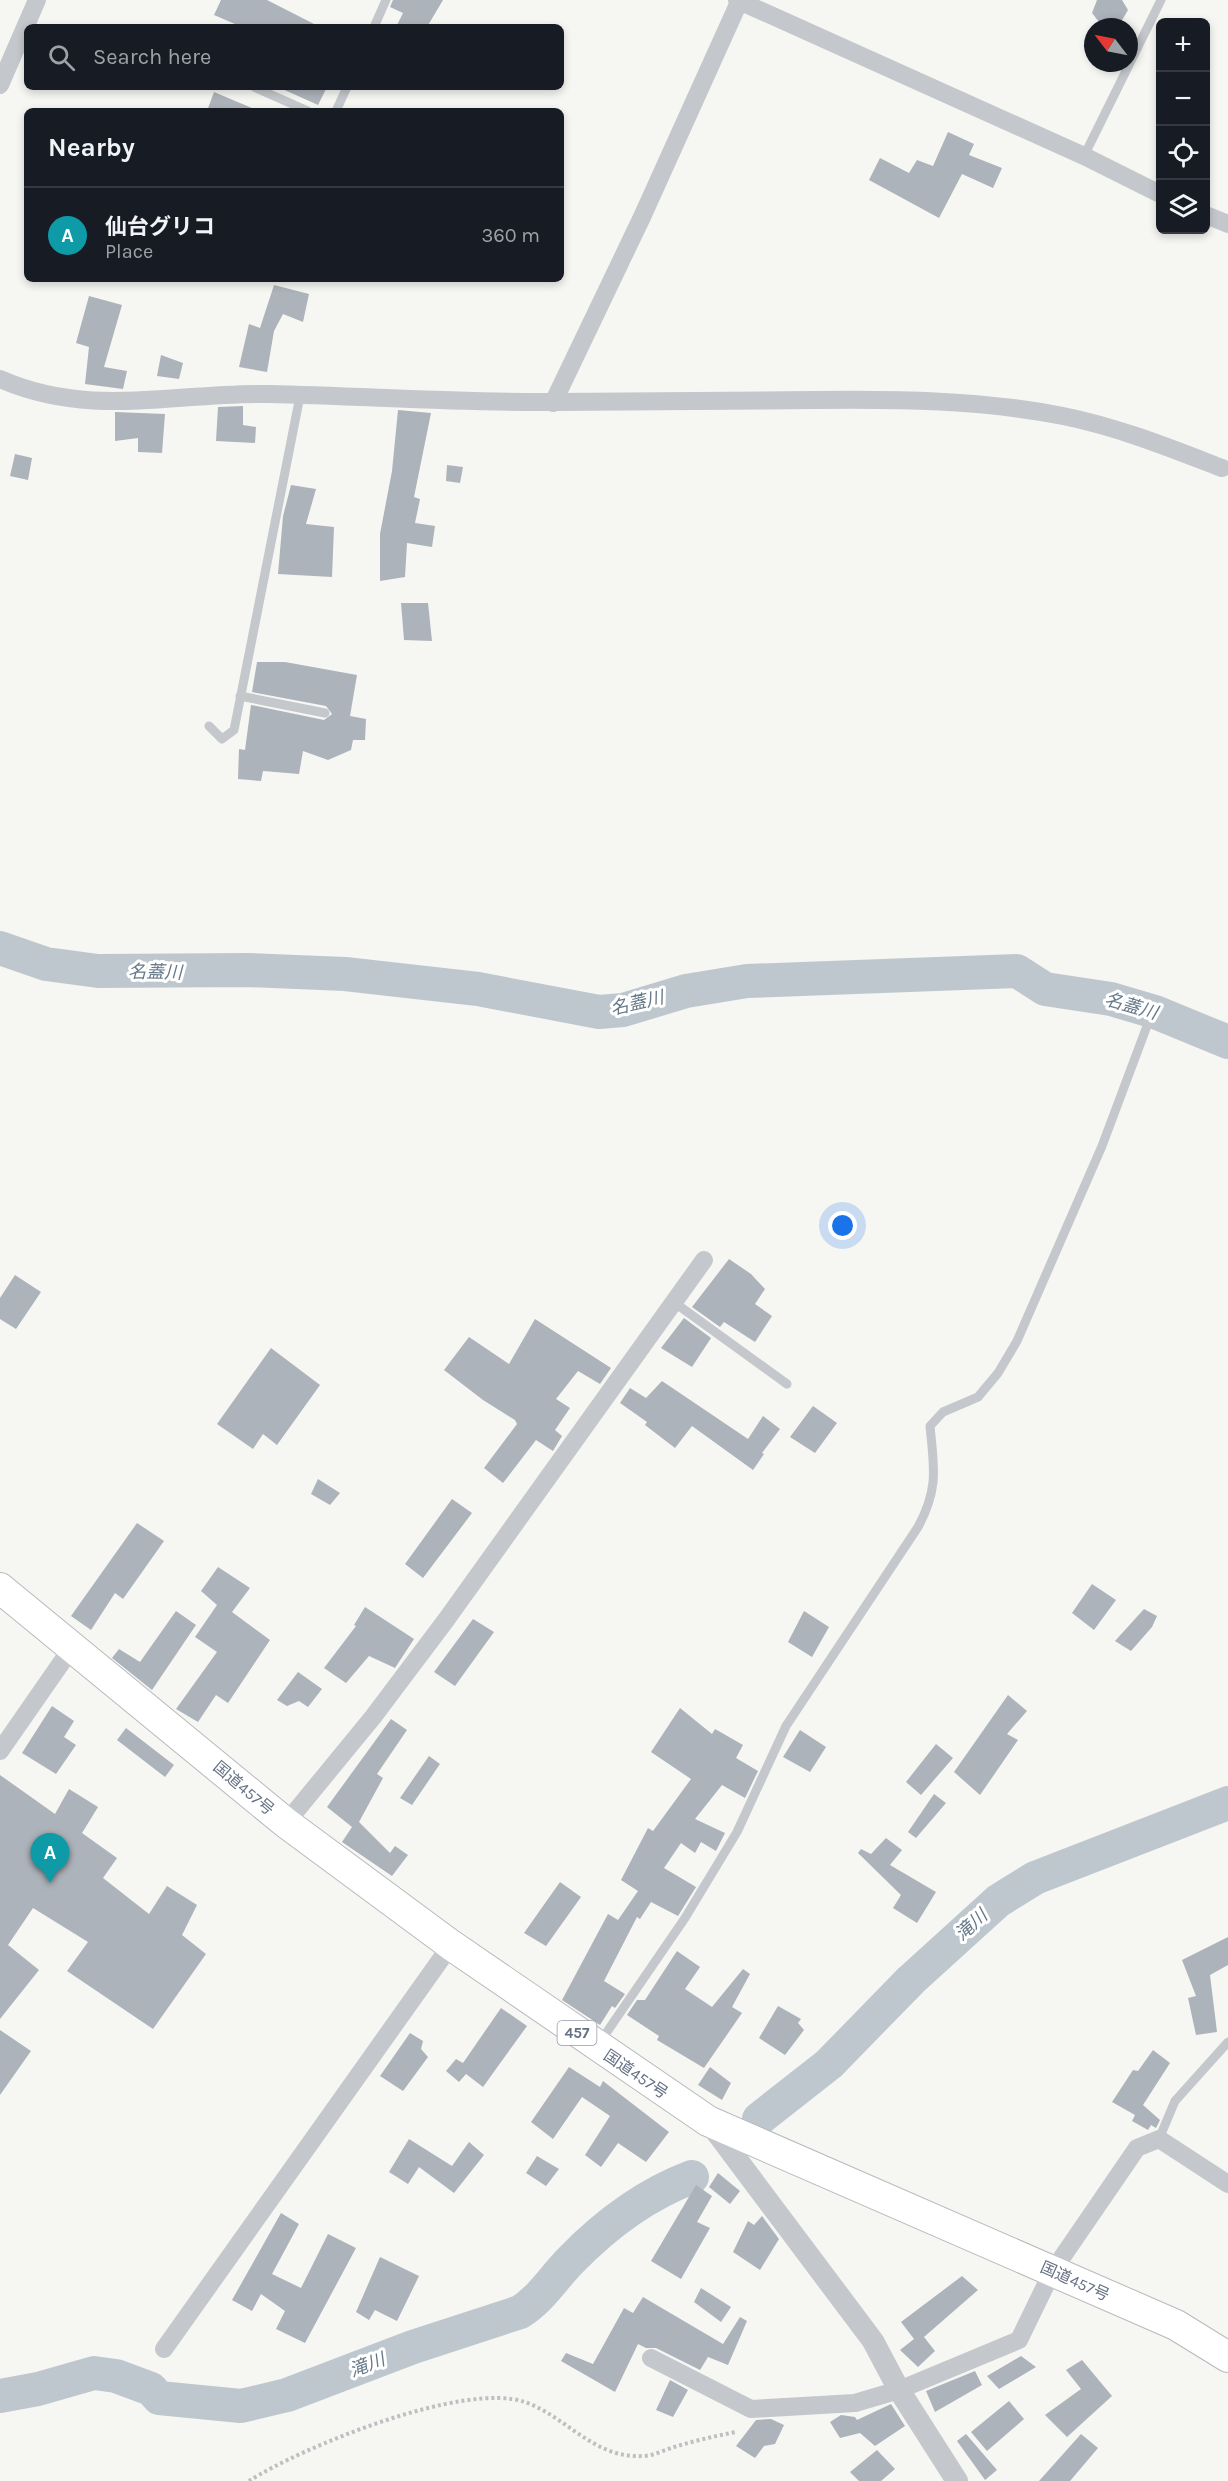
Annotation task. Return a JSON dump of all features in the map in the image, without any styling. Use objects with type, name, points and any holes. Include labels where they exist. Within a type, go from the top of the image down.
[{"type":"highway","name":"国道457号","points":[[0,1588],[286,1823],[451,1946],[596,2047],[708,2121],[1176,2325],[1228,2356]]},
{"type":"street","points":[[27,24],[37,0]]},
{"type":"street","points":[[553,402],[642,217],[739,0],[1084,156],[1156,192]]},
{"type":"street","points":[[0,85],[24,30]]},
{"type":"street","points":[[1210,216],[1228,224]]},
{"type":"street","points":[[0,379],[20,388],[79,402],[267,394],[553,402],[862,399],[960,403],[1063,416],[1145,438],[1222,468]]},
{"type":"street","points":[[286,1823],[373,1717],[446,1620],[704,1260]]},
{"type":"street","points":[[0,1751],[73,1646]]},
{"type":"street","points":[[164,2349],[451,1946]]},
{"type":"street","points":[[708,2121],[873,2341],[899,2390],[957,2481]]},
{"type":"street","points":[[651,2358],[751,2409],[855,2403],[899,2390],[1018,2340],[1052,2272],[1137,2148],[1159,2139],[1228,2184]]},
{"type":"lane","points":[[375,24],[386,0]]},
{"type":"lane","points":[[1084,156],[1161,0]]},
{"type":"lane","points":[[261,90],[301,108]]},
{"type":"lane","points":[[337,108],[346,90]]},
{"type":"lane","points":[[209,726],[222,739],[234,730],[300,396]]},
{"type":"lane","points":[[240,696],[325,713]]},
{"type":"lane","points":[[596,2047],[685,1918],[736,1832],[786,1726],[918,1527],[931,1503],[934,1476],[930,1426],[943,1412],[978,1397],[998,1373],[1017,1341],[1102,1146],[1150,1018]]},
{"type":"lane","points":[[675,1303],[787,1384]]},
{"type":"lane","points":[[1159,2139],[1175,2102],[1228,2042]]},
{"type":"path","points":[[249,2481],[275,2465],[342,2438],[440,2404],[480,2397],[524,2402],[545,2412],[588,2441],[618,2454],[644,2456],[709,2437],[736,2432]]},
{"type":"building","points":[[221,0],[267,0],[314,24],[235,24],[214,15]]},
{"type":"building","points":[[393,0],[443,0],[429,24],[398,24],[403,13],[390,7]]},
{"type":"building","points":[[1097,0],[1122,0],[1128,10],[1123,18],[1096,18],[1092,13]]},
{"type":"building","points":[[285,90],[326,90],[318,105]]},
{"type":"building","points":[[214,92],[252,108],[208,108]]},
{"type":"building","points":[[948,132],[974,144],[969,155],[1002,168],[993,188],[962,174],[939,218],[869,180],[880,158],[909,173],[917,160],[933,166]]},
{"type":"building","points":[[274,285],[309,294],[303,322],[283,314],[274,331],[267,372],[239,367],[249,324],[260,328]]},
{"type":"building","points":[[89,296],[122,305],[104,367],[127,371],[123,389],[85,384],[89,347],[76,343]]},
{"type":"building","points":[[161,355],[183,363],[179,379],[157,376]]},
{"type":"building","points":[[243,406],[243,425],[256,427],[255,443],[216,441],[218,407]]},
{"type":"building","points":[[398,410],[431,413],[414,497],[420,499],[415,523],[435,526],[432,547],[407,543],[405,577],[380,581],[380,534],[392,471]]},
{"type":"building","points":[[115,412],[165,414],[162,453],[138,452],[138,438],[115,441]]},
{"type":"building","points":[[15,454],[32,458],[28,480],[10,476]]},
{"type":"building","points":[[447,465],[463,467],[460,483],[446,481]]},
{"type":"building","points":[[291,485],[316,489],[306,524],[334,527],[332,577],[278,574],[283,516]]},
{"type":"building","points":[[401,603],[428,603],[432,641],[404,640]]},
{"type":"building","points":[[257,662],[285,662],[357,675],[350,716],[366,719],[365,740],[353,740],[351,750],[328,760],[303,751],[299,774],[263,771],[261,781],[238,779],[239,749],[245,750],[251,705],[324,720],[332,714],[326,706],[252,692]]},
{"type":"building","points":[[729,1259],[751,1274],[765,1289],[755,1304],[772,1316],[755,1342],[724,1322],[720,1327],[692,1307]]},
{"type":"building","points":[[15,1275],[41,1292],[16,1329],[0,1319],[0,1298]]},
{"type":"building","points":[[684,1318],[711,1338],[692,1367],[661,1348]]},
{"type":"building","points":[[535,1319],[611,1368],[600,1384],[578,1371],[556,1399],[570,1408],[555,1430],[562,1436],[553,1451],[536,1440],[503,1483],[484,1468],[517,1424],[515,1420],[483,1400],[444,1370],[469,1337],[509,1364]]},
{"type":"building","points":[[271,1348],[320,1385],[277,1445],[263,1434],[253,1449],[217,1424]]},
{"type":"building","points":[[662,1381],[748,1439],[763,1416],[780,1429],[762,1453],[764,1454],[753,1470],[692,1426],[675,1448],[645,1425],[647,1422],[620,1403],[630,1388],[646,1398]]},
{"type":"building","points":[[813,1406],[837,1423],[815,1453],[790,1437]]},
{"type":"building","points":[[318,1479],[340,1493],[330,1505],[311,1494]]},
{"type":"building","points":[[452,1499],[472,1513],[423,1578],[405,1564]]},
{"type":"building","points":[[137,1523],[164,1541],[123,1599],[115,1593],[91,1630],[71,1616]]},
{"type":"building","points":[[218,1567],[250,1588],[232,1612],[270,1640],[228,1703],[216,1695],[198,1722],[176,1709],[217,1652],[195,1637],[217,1605],[201,1591]]},
{"type":"building","points":[[1092,1584],[1116,1600],[1094,1630],[1072,1613]]},
{"type":"building","points":[[365,1607],[414,1639],[395,1668],[369,1656],[346,1683],[324,1668],[356,1626],[354,1625]]},
{"type":"building","points":[[1144,1609],[1157,1616],[1152,1627],[1131,1651],[1115,1641]]},
{"type":"building","points":[[176,1611],[196,1625],[152,1690],[112,1658],[119,1649],[140,1662]]},
{"type":"building","points":[[804,1611],[829,1627],[812,1657],[788,1642]]},
{"type":"building","points":[[473,1619],[494,1632],[455,1686],[434,1672]]},
{"type":"building","points":[[298,1672],[322,1689],[308,1707],[299,1701],[287,1706],[277,1700]]},
{"type":"building","points":[[1008,1695],[1027,1711],[1007,1734],[1018,1740],[980,1795],[954,1772]]},
{"type":"building","points":[[52,1706],[74,1721],[64,1737],[76,1745],[56,1774],[22,1753]]},
{"type":"building","points":[[680,1708],[712,1734],[715,1729],[743,1745],[736,1758],[758,1771],[745,1798],[722,1785],[695,1819],[725,1833],[716,1851],[701,1842],[695,1853],[681,1843],[664,1868],[696,1887],[678,1916],[651,1902],[640,1919],[637,1917],[604,1981],[625,1994],[615,2008],[612,2006],[600,2025],[562,2000],[608,1914],[618,1920],[638,1891],[621,1880],[648,1828],[653,1831],[691,1779],[651,1752]]},
{"type":"building","points":[[391,1719],[407,1730],[377,1774],[383,1778],[359,1822],[390,1853],[395,1846],[408,1855],[392,1876],[342,1842],[352,1827],[327,1807]]},
{"type":"building","points":[[126,1728],[174,1765],[165,1777],[117,1740]]},
{"type":"building","points":[[800,1730],[826,1747],[810,1772],[783,1757]]},
{"type":"building","points":[[936,1744],[953,1758],[921,1795],[906,1782]]},
{"type":"building","points":[[429,1756],[440,1764],[412,1805],[400,1798]]},
{"type":"building","points":[[0,1775],[55,1814],[69,1789],[98,1807],[82,1833],[117,1858],[103,1878],[149,1914],[167,1886],[197,1905],[182,1935],[206,1954],[153,2029],[67,1971],[88,1942],[33,1908],[8,1945],[39,1970],[0,2019]]},
{"type":"building","points":[[934,1794],[946,1803],[916,1838],[908,1832]]},
{"type":"building","points":[[886,1838],[902,1850],[890,1865],[936,1892],[917,1923],[893,1908],[901,1895],[858,1853],[861,1849],[871,1854]]},
{"type":"building","points":[[560,1882],[581,1897],[546,1946],[524,1933]]},
{"type":"building","points":[[1228,1937],[1228,1965],[1210,1975],[1217,2032],[1196,2035],[1188,1998],[1196,1996],[1182,1960]]},
{"type":"building","points":[[677,1951],[700,1967],[685,1989],[712,2007],[743,1969],[750,1974],[732,2007],[742,2013],[704,2068],[657,2040],[659,2036],[627,2015],[637,2000],[645,2000]]},
{"type":"building","points":[[778,2006],[801,2019],[798,2023],[804,2030],[785,2055],[759,2038]]},
{"type":"building","points":[[501,2008],[527,2026],[483,2087],[466,2074],[459,2082],[446,2071],[456,2059],[463,2063]]},
{"type":"building","points":[[0,2030],[31,2051],[0,2095]]},
{"type":"building","points":[[410,2033],[423,2041],[421,2049],[428,2057],[403,2091],[380,2076]]},
{"type":"building","points":[[1153,2050],[1170,2063],[1143,2105],[1160,2120],[1156,2128],[1151,2125],[1148,2130],[1132,2121],[1135,2115],[1112,2102],[1133,2070],[1138,2071]]},
{"type":"building","points":[[569,2067],[600,2087],[603,2081],[669,2132],[646,2162],[618,2143],[601,2167],[585,2155],[610,2116],[582,2097],[553,2139],[531,2122]]},
{"type":"building","points":[[710,2067],[731,2083],[722,2100],[698,2085]]},
{"type":"building","points":[[409,2139],[452,2166],[469,2142],[484,2155],[454,2193],[419,2167],[408,2184],[389,2172]]},
{"type":"building","points":[[537,2156],[559,2169],[546,2186],[526,2173]]},
{"type":"building","points":[[718,2173],[740,2191],[730,2204],[709,2187]]},
{"type":"building","points":[[696,2185],[712,2196],[697,2222],[710,2228],[681,2279],[651,2261]]},
{"type":"building","points":[[281,2213],[299,2224],[272,2274],[301,2288],[328,2234],[356,2248],[305,2343],[276,2329],[285,2311],[261,2294],[252,2311],[232,2300]]},
{"type":"building","points":[[762,2216],[779,2239],[760,2270],[733,2252],[748,2221],[754,2225]]},
{"type":"building","points":[[380,2257],[419,2276],[397,2321],[375,2310],[369,2320],[356,2312]]},
{"type":"building","points":[[962,2276],[978,2290],[924,2337],[935,2351],[918,2367],[900,2350],[914,2339],[901,2322]]},
{"type":"building","points":[[701,2288],[731,2307],[721,2322],[694,2302]]},
{"type":"building","points":[[643,2297],[723,2344],[740,2317],[747,2321],[728,2365],[708,2357],[700,2370],[656,2348],[646,2348],[638,2344],[615,2392],[561,2361],[566,2353],[593,2364],[624,2308],[633,2313]]},
{"type":"building","points":[[1021,2356],[1036,2367],[999,2389],[987,2376]]},
{"type":"building","points":[[1082,2360],[1112,2396],[1067,2437],[1045,2415],[1081,2389],[1066,2370]]},
{"type":"building","points":[[975,2371],[982,2385],[935,2412],[926,2391]]},
{"type":"building","points":[[670,2380],[688,2390],[673,2417],[656,2410]]},
{"type":"building","points":[[1009,2401],[1024,2419],[987,2451],[971,2432]]},
{"type":"building","points":[[891,2404],[905,2426],[875,2446],[860,2433],[840,2438],[830,2422],[841,2415],[855,2417],[857,2420]]},
{"type":"building","points":[[771,2419],[784,2425],[775,2444],[764,2446],[755,2458],[736,2446],[756,2420]]},
{"type":"building","points":[[966,2434],[997,2470],[985,2480],[957,2441]]},
{"type":"building","points":[[1081,2434],[1098,2448],[1070,2481],[1039,2481]]},
{"type":"building","points":[[877,2450],[895,2469],[881,2481],[859,2481],[850,2472]]},
{"type":"waterway","name":"名蓋川","points":[[0,948],[46,964],[98,971],[247,970],[345,974],[478,989],[599,1012],[623,1010],[686,991],[747,981],[1017,971],[1045,989],[1111,999],[1155,1012],[1228,1042]]},
{"type":"waterway","name":"滝川","points":[[759,2119],[829,2064],[911,1980],[998,1901],[1035,1878],[1228,1803]]},
{"type":"waterway","name":"滝川","points":[[0,2396],[38,2389],[94,2373],[116,2376],[151,2389],[159,2398],[241,2406],[287,2395],[413,2347],[520,2312],[541,2294],[584,2247],[612,2223],[659,2192],[692,2177]]},
{"type":"place","name":"仙台グリコ","points":[[50,1883]]}]
